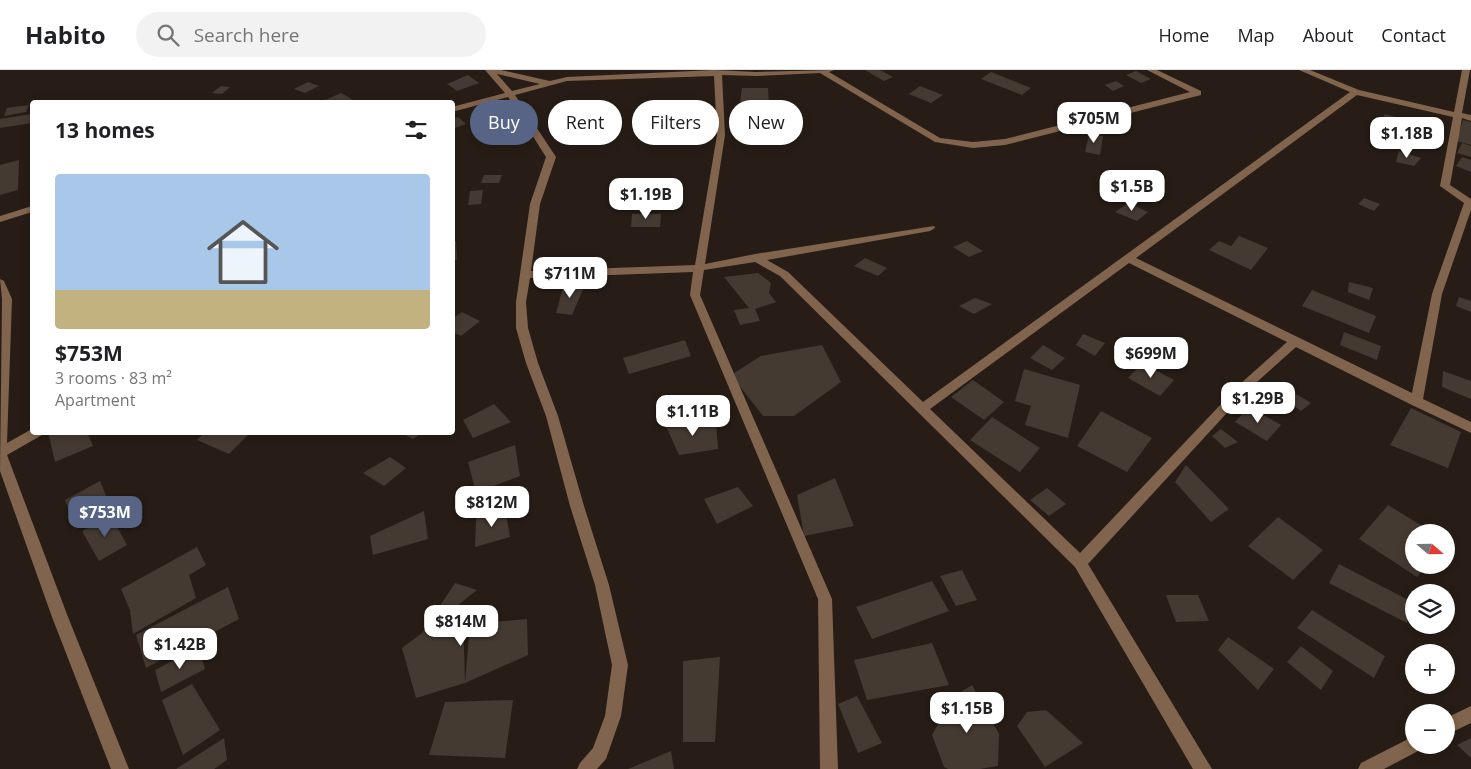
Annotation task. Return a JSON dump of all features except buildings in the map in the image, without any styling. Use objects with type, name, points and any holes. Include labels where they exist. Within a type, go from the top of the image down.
[{"type":"street","points":[[490,70],[547,83]]},
{"type":"street","points":[[490,70],[511,95],[551,157],[535,204],[521,302],[522,328],[532,364],[552,416],[577,506],[602,584],[620,664],[613,716],[600,753],[586,769]]},
{"type":"street","points":[[455,109],[511,95],[547,83],[566,74],[719,71],[756,74],[826,71],[938,140],[973,146],[1005,142],[1198,93],[1151,70]]},
{"type":"street","points":[[1303,70],[1356,92],[1471,118]]},
{"type":"street","points":[[1416,402],[1437,294],[1470,202],[1445,186],[1466,70]]},
{"type":"street","points":[[719,71],[721,135],[695,295],[825,599],[828,769]]},
{"type":"street","points":[[923,408],[1356,92]]},
{"type":"street","points":[[0,219],[30,210]]},
{"type":"street","points":[[525,275],[699,268],[930,228]]},
{"type":"street","points":[[755,257],[784,274],[923,408],[1080,564],[1203,769]]},
{"type":"street","points":[[1129,259],[1471,428]]},
{"type":"street","points":[[0,283],[7,298],[0,453],[60,617],[120,769]]},
{"type":"street","points":[[1080,564],[1244,388],[1295,341]]},
{"type":"street","points":[[0,453],[33,435]]},
{"type":"street","points":[[1455,722],[1471,714]]},
{"type":"street","points":[[1367,769],[1405,749]]}]
